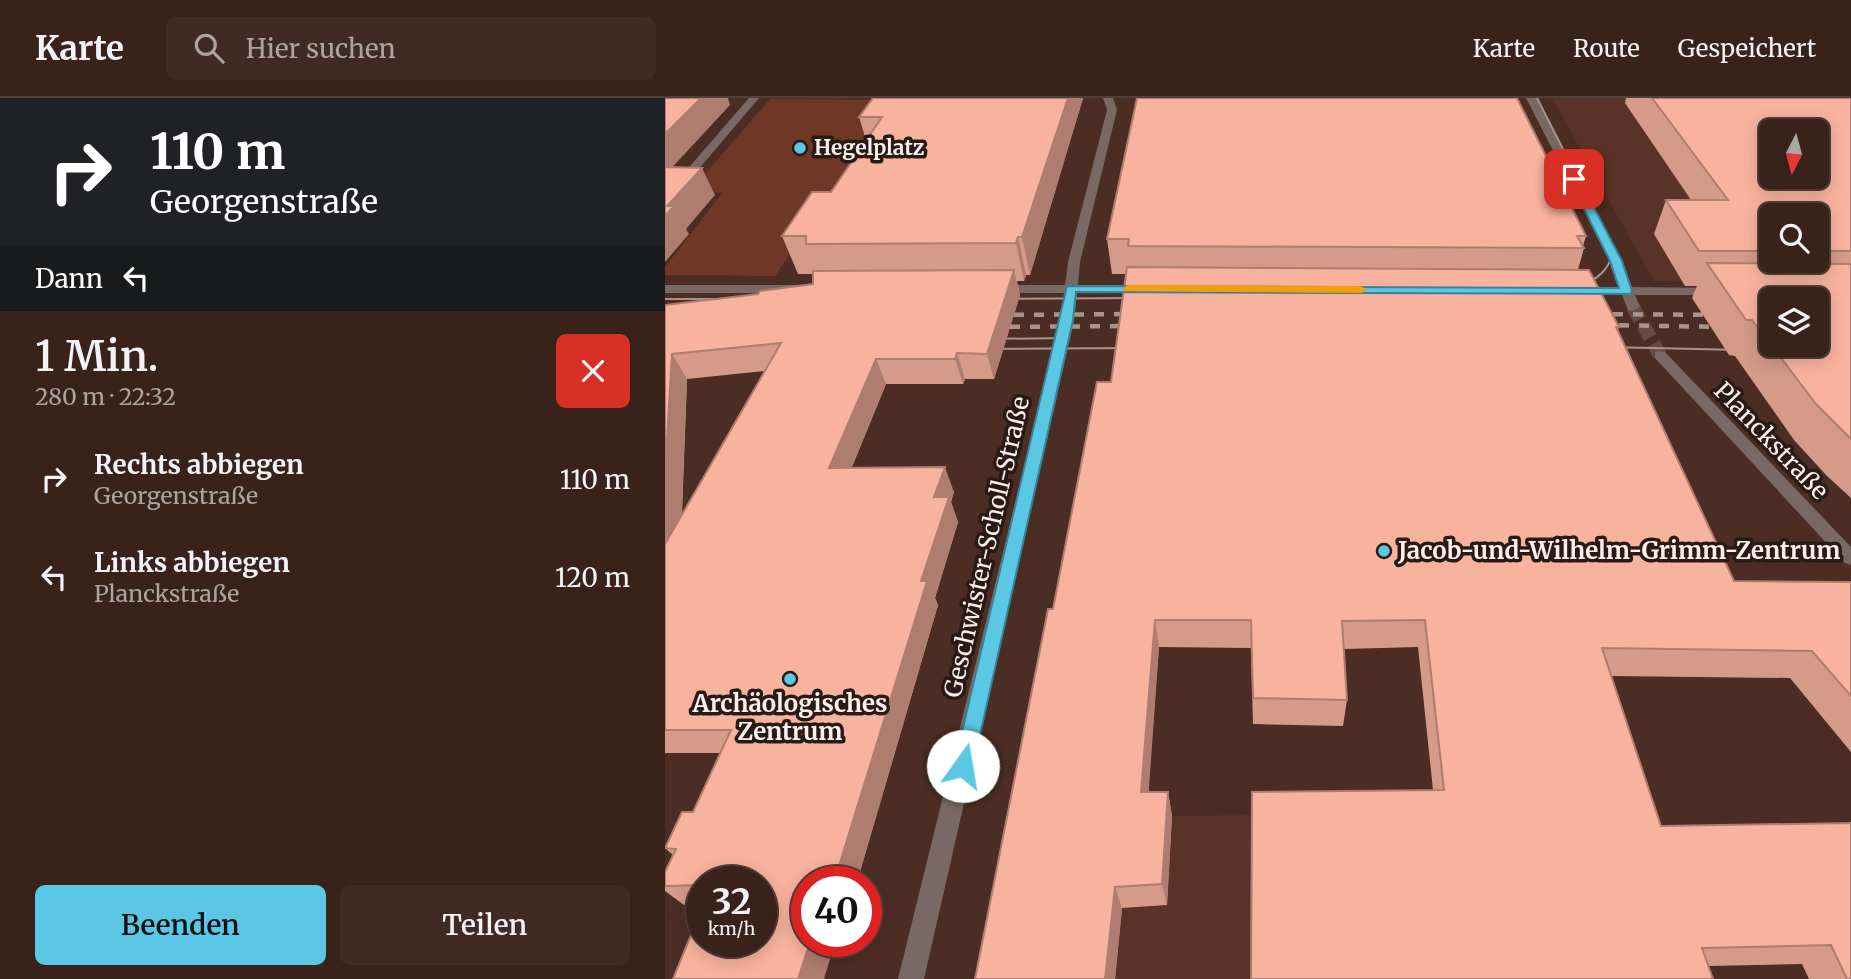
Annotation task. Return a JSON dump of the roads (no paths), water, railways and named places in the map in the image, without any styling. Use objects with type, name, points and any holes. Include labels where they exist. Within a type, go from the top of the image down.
[{"type":"street","points":[[665,187],[682,182],[754,98]]},
{"type":"street","name":"Geschwister-Scholl-Straße","points":[[911,979],[1067,320],[1074,262],[1112,110],[1108,98]]},
{"type":"street","points":[[1531,98],[1616,261],[1633,306]]},
{"type":"street","points":[[665,289],[819,289]]},
{"type":"street","points":[[981,289],[1156,289]]},
{"type":"street","points":[[1569,291],[1727,292]]},
{"type":"street","name":"Planckstraße","points":[[1660,355],[1851,558]]},
{"type":"tunnel","points":[[1633,307],[1660,355]]},
{"type":"tram line","points":[[1537,98],[1613,247],[1610,262],[1602,273],[1577,288]]},
{"type":"tram line","points":[[997,299],[1141,298]]},
{"type":"tram line","points":[[665,299],[735,299]]},
{"type":"tram line","points":[[987,339],[1068,338]]},
{"type":"tram line","points":[[1606,347],[1743,350]]},
{"type":"tram line","points":[[983,349],[1134,348]]},
{"type":"railway","points":[[994,315],[1141,314]]},
{"type":"railway","points":[[1593,314],[1722,315]]},
{"type":"railway","points":[[1599,325],[1728,327]]},
{"type":"railway","points":[[990,327],[1137,326]]},
{"type":"place","name":"Hegelplatz","points":[[800,148]]},
{"type":"place","name":"Jacob-und-Wilhelm-Grimm-Zentrum","points":[[1384,551]]},
{"type":"place","name":"Archäologisches Zentrum","points":[[790,679]]}]
